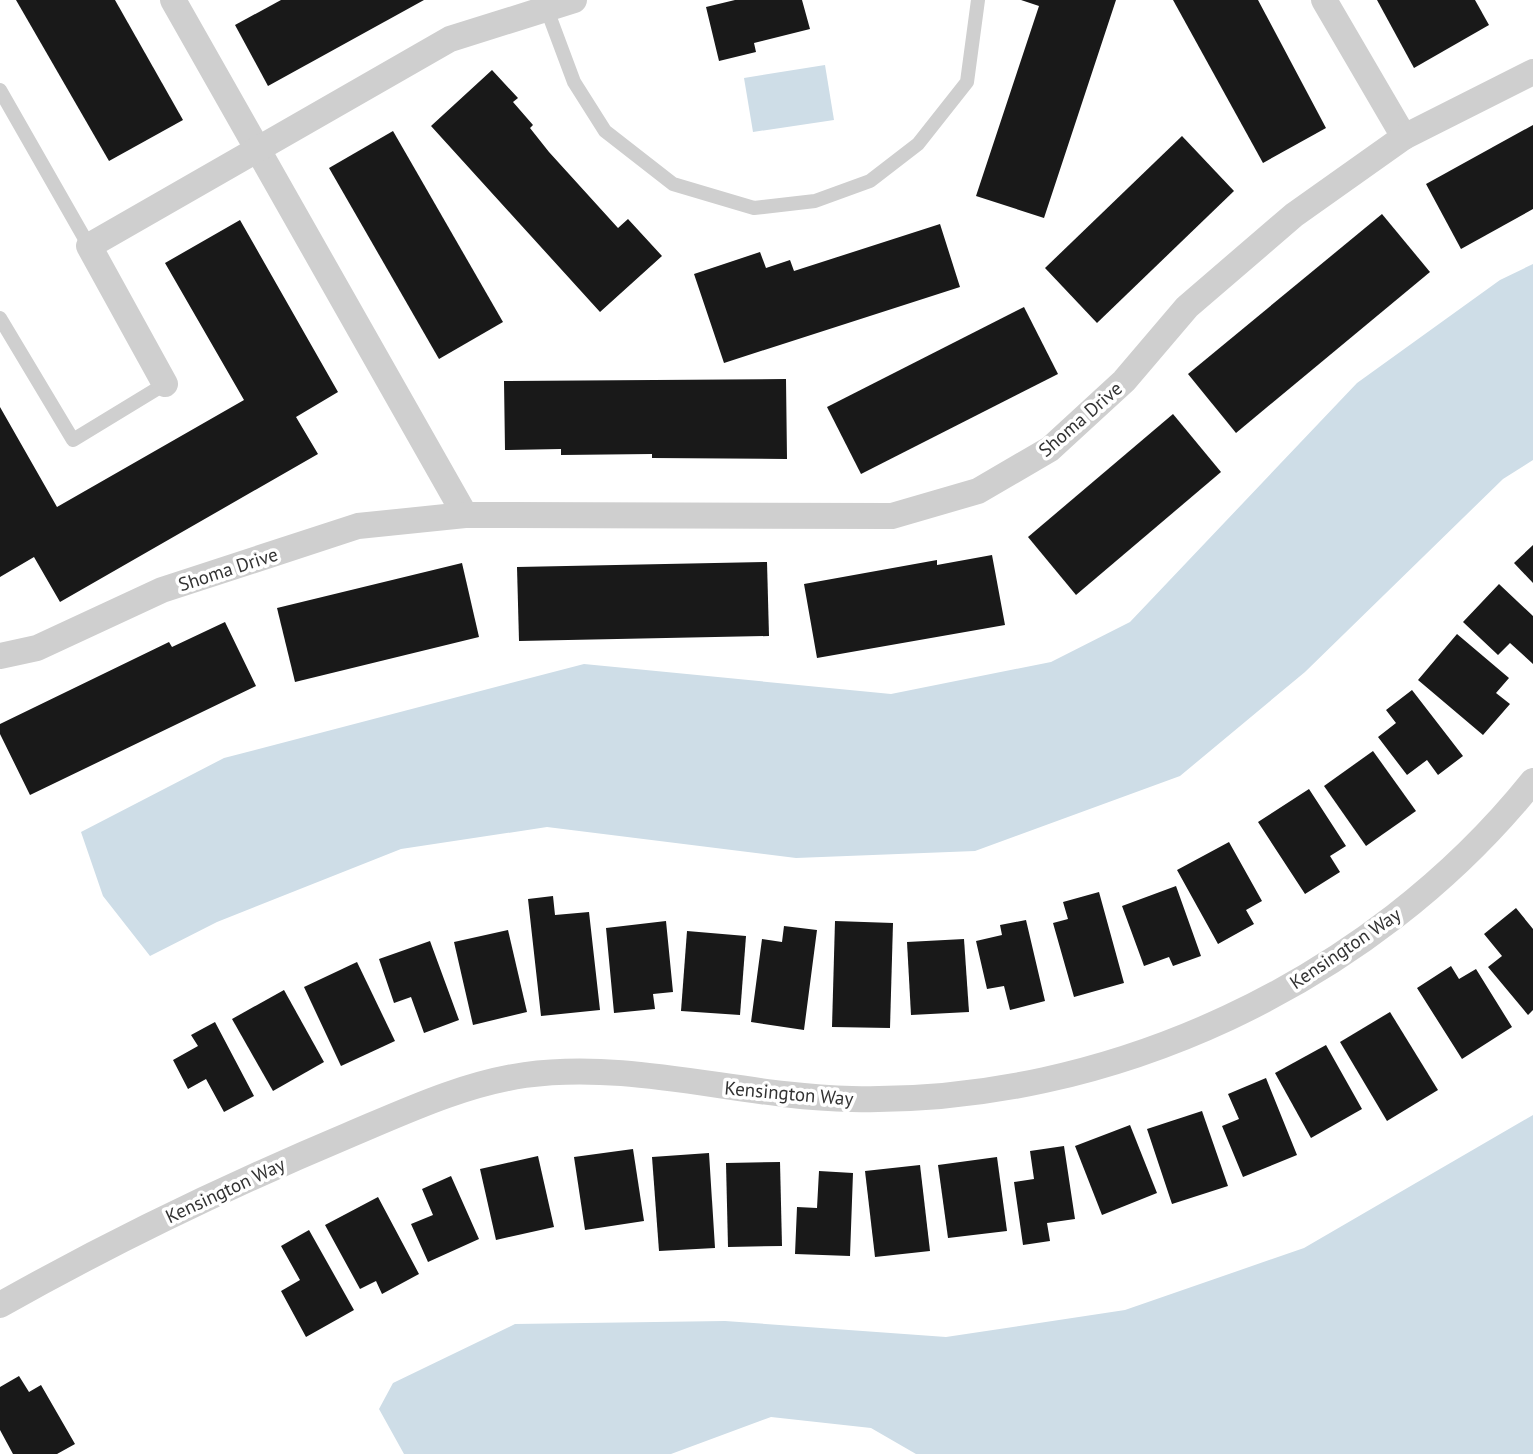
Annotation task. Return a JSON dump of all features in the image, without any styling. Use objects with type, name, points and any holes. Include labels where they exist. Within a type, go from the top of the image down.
[{"type":"street","points":[[165,384],[89,246],[450,39],[574,0]]},
{"type":"street","points":[[1324,0],[1404,137]]},
{"type":"street","points":[[184,4],[257,149],[465,515]]},
{"type":"street","name":"Shoma Drive","points":[[0,656],[37,648],[162,590],[358,526],[465,515],[892,516],[978,491],[1050,449],[1124,381],[1188,307],[1294,215],[1404,137],[1533,72]]},
{"type":"street","name":"Kensington Way","points":[[0,1305],[161,1220],[288,1161],[470,1087],[524,1075],[580,1071],[635,1073],[772,1095],[855,1099],[938,1096],[1020,1084],[1087,1069],[1179,1039],[1255,1005],[1327,964],[1395,916],[1458,862],[1533,781]]},
{"type":"lane","points":[[545,7],[574,82],[605,131],[673,184],[754,208],[815,201],[870,181],[918,144],[967,82],[978,0]]},
{"type":"lane","points":[[0,90],[89,246]]},
{"type":"lane","points":[[0,318],[73,440],[165,384]]},
{"type":"shaded area","points":[[825,65],[834,120],[753,132],[744,78]]},
{"type":"shaded area","points":[[1533,264],[1533,460],[1503,479],[1305,672],[1180,776],[975,851],[796,858],[547,827],[401,849],[217,922],[150,956],[103,896],[81,832],[224,758],[584,664],[891,694],[1051,662],[1130,622],[1357,383],[1500,280]]},
{"type":"shaded area","points":[[1533,1115],[1533,1454],[916,1454],[871,1428],[771,1417],[671,1454],[404,1454],[379,1409],[393,1383],[515,1324],[725,1321],[946,1337],[1125,1310],[1304,1248]]},
{"type":"building","points":[[16,0],[115,0],[183,120],[109,161]]},
{"type":"building","points":[[281,0],[424,0],[268,86],[235,25]]},
{"type":"building","points":[[735,0],[802,0],[810,29],[754,43],[756,52],[719,61],[706,7]]},
{"type":"building","points":[[1021,0],[1116,0],[1044,218],[976,196],[1039,6]]},
{"type":"building","points":[[1173,0],[1258,0],[1326,128],[1263,163]]},
{"type":"building","points":[[1377,0],[1475,0],[1489,25],[1414,68]]},
{"type":"building","points":[[492,70],[518,98],[513,102],[533,125],[530,128],[549,152],[618,228],[628,219],[662,256],[600,312],[431,126]]},
{"type":"building","points":[[1533,125],[1533,209],[1461,249],[1426,184]]},
{"type":"building","points":[[393,131],[503,322],[439,359],[329,168]]},
{"type":"building","points":[[1182,136],[1234,191],[1097,323],[1045,268]]},
{"type":"building","points":[[1382,214],[1430,272],[1236,433],[1188,374]]},
{"type":"building","points":[[240,220],[338,392],[296,417],[318,454],[60,602],[34,557],[0,577],[0,407],[57,507],[244,400],[165,263]]},
{"type":"building","points":[[940,224],[960,287],[724,363],[694,274],[760,252],[766,268],[790,260],[794,271]]},
{"type":"building","points":[[1024,307],[1058,374],[861,474],[827,407]]},
{"type":"building","points":[[786,379],[787,459],[652,458],[652,454],[561,455],[561,449],[505,450],[504,381]]},
{"type":"building","points":[[1173,414],[1221,472],[1076,595],[1028,537]]},
{"type":"building","points":[[1533,545],[1533,583],[1514,563]]},
{"type":"building","points":[[992,555],[1005,625],[817,658],[804,584],[937,560],[937,565]]},
{"type":"building","points":[[767,562],[769,636],[519,641],[517,567]]},
{"type":"building","points":[[462,563],[479,637],[295,682],[277,608]]},
{"type":"building","points":[[1499,584],[1533,616],[1533,664],[1510,643],[1498,655],[1463,622]]},
{"type":"building","points":[[225,622],[256,686],[30,795],[0,734],[0,724],[169,642],[172,647]]},
{"type":"building","points":[[1457,634],[1509,678],[1496,693],[1510,704],[1483,735],[1418,680]]},
{"type":"building","points":[[1412,690],[1463,756],[1438,775],[1427,760],[1407,775],[1378,737],[1396,723],[1386,710]]},
{"type":"building","points":[[1373,751],[1416,811],[1366,846],[1324,786]]},
{"type":"building","points":[[1309,789],[1346,846],[1330,856],[1340,872],[1305,894],[1258,822]]},
{"type":"building","points":[[1229,842],[1262,901],[1246,910],[1254,924],[1218,944],[1177,870]]},
{"type":"building","points":[[1176,886],[1201,956],[1173,966],[1169,957],[1144,966],[1122,906]]},
{"type":"building","points":[[1099,892],[1124,983],[1074,997],[1053,923],[1068,919],[1063,902]]},
{"type":"building","points":[[553,896],[555,915],[589,912],[600,1010],[541,1016],[528,899]]},
{"type":"building","points":[[1516,908],[1533,929],[1533,1010],[1528,1015],[1488,967],[1502,956],[1484,934]]},
{"type":"building","points":[[1026,920],[1045,1001],[1010,1010],[1004,986],[987,989],[976,941],[1002,935],[1000,925]]},
{"type":"building","points":[[666,921],[673,992],[653,994],[655,1009],[614,1013],[606,928]]},
{"type":"building","points":[[835,921],[893,923],[890,1028],[832,1027]]},
{"type":"building","points":[[784,926],[817,930],[804,1030],[751,1022],[762,939],[782,942]]},
{"type":"building","points":[[508,930],[527,1012],[473,1025],[454,942]]},
{"type":"building","points":[[687,931],[746,936],[740,1015],[681,1011]]},
{"type":"building","points":[[964,939],[969,1012],[911,1015],[907,942]]},
{"type":"building","points":[[430,941],[459,1020],[424,1033],[411,997],[394,1003],[379,959]]},
{"type":"building","points":[[357,962],[395,1041],[341,1066],[304,987]]},
{"type":"building","points":[[1451,966],[1459,979],[1476,969],[1512,1027],[1462,1059],[1417,988]]},
{"type":"building","points":[[284,990],[324,1062],[273,1091],[232,1019]]},
{"type":"building","points":[[1390,1012],[1438,1090],[1387,1121],[1340,1042]]},
{"type":"building","points":[[215,1022],[254,1096],[224,1112],[206,1079],[188,1089],[173,1060],[198,1046],[191,1035]]},
{"type":"building","points":[[1326,1045],[1362,1109],[1311,1138],[1275,1073]]},
{"type":"building","points":[[1266,1078],[1297,1155],[1243,1177],[1222,1126],[1239,1119],[1228,1094]]},
{"type":"building","points":[[1202,1111],[1228,1186],[1172,1204],[1147,1129]]},
{"type":"building","points":[[1130,1125],[1157,1193],[1102,1215],[1075,1146]]},
{"type":"building","points":[[1064,1146],[1075,1219],[1047,1223],[1050,1241],[1023,1245],[1014,1182],[1034,1179],[1030,1151]]},
{"type":"building","points":[[633,1149],[644,1221],[585,1230],[574,1157]]},
{"type":"building","points":[[709,1153],[715,1248],[659,1251],[652,1157]]},
{"type":"building","points":[[538,1156],[554,1227],[496,1240],[480,1169]]},
{"type":"building","points":[[997,1157],[1007,1231],[948,1238],[938,1165]]},
{"type":"building","points":[[780,1162],[782,1246],[728,1247],[726,1163]]},
{"type":"building","points":[[920,1165],[930,1251],[875,1257],[865,1171]]},
{"type":"building","points":[[819,1171],[853,1173],[850,1256],[795,1254],[797,1207],[817,1208]]},
{"type":"building","points":[[451,1176],[479,1239],[428,1262],[411,1224],[433,1215],[422,1189]]},
{"type":"building","points":[[378,1197],[419,1274],[382,1294],[376,1281],[360,1289],[325,1225]]},
{"type":"building","points":[[309,1230],[354,1310],[306,1337],[281,1291],[300,1280],[281,1246]]},
{"type":"building","points":[[19,1376],[29,1392],[41,1385],[75,1444],[57,1454],[13,1454],[0,1430],[0,1387]]}]
